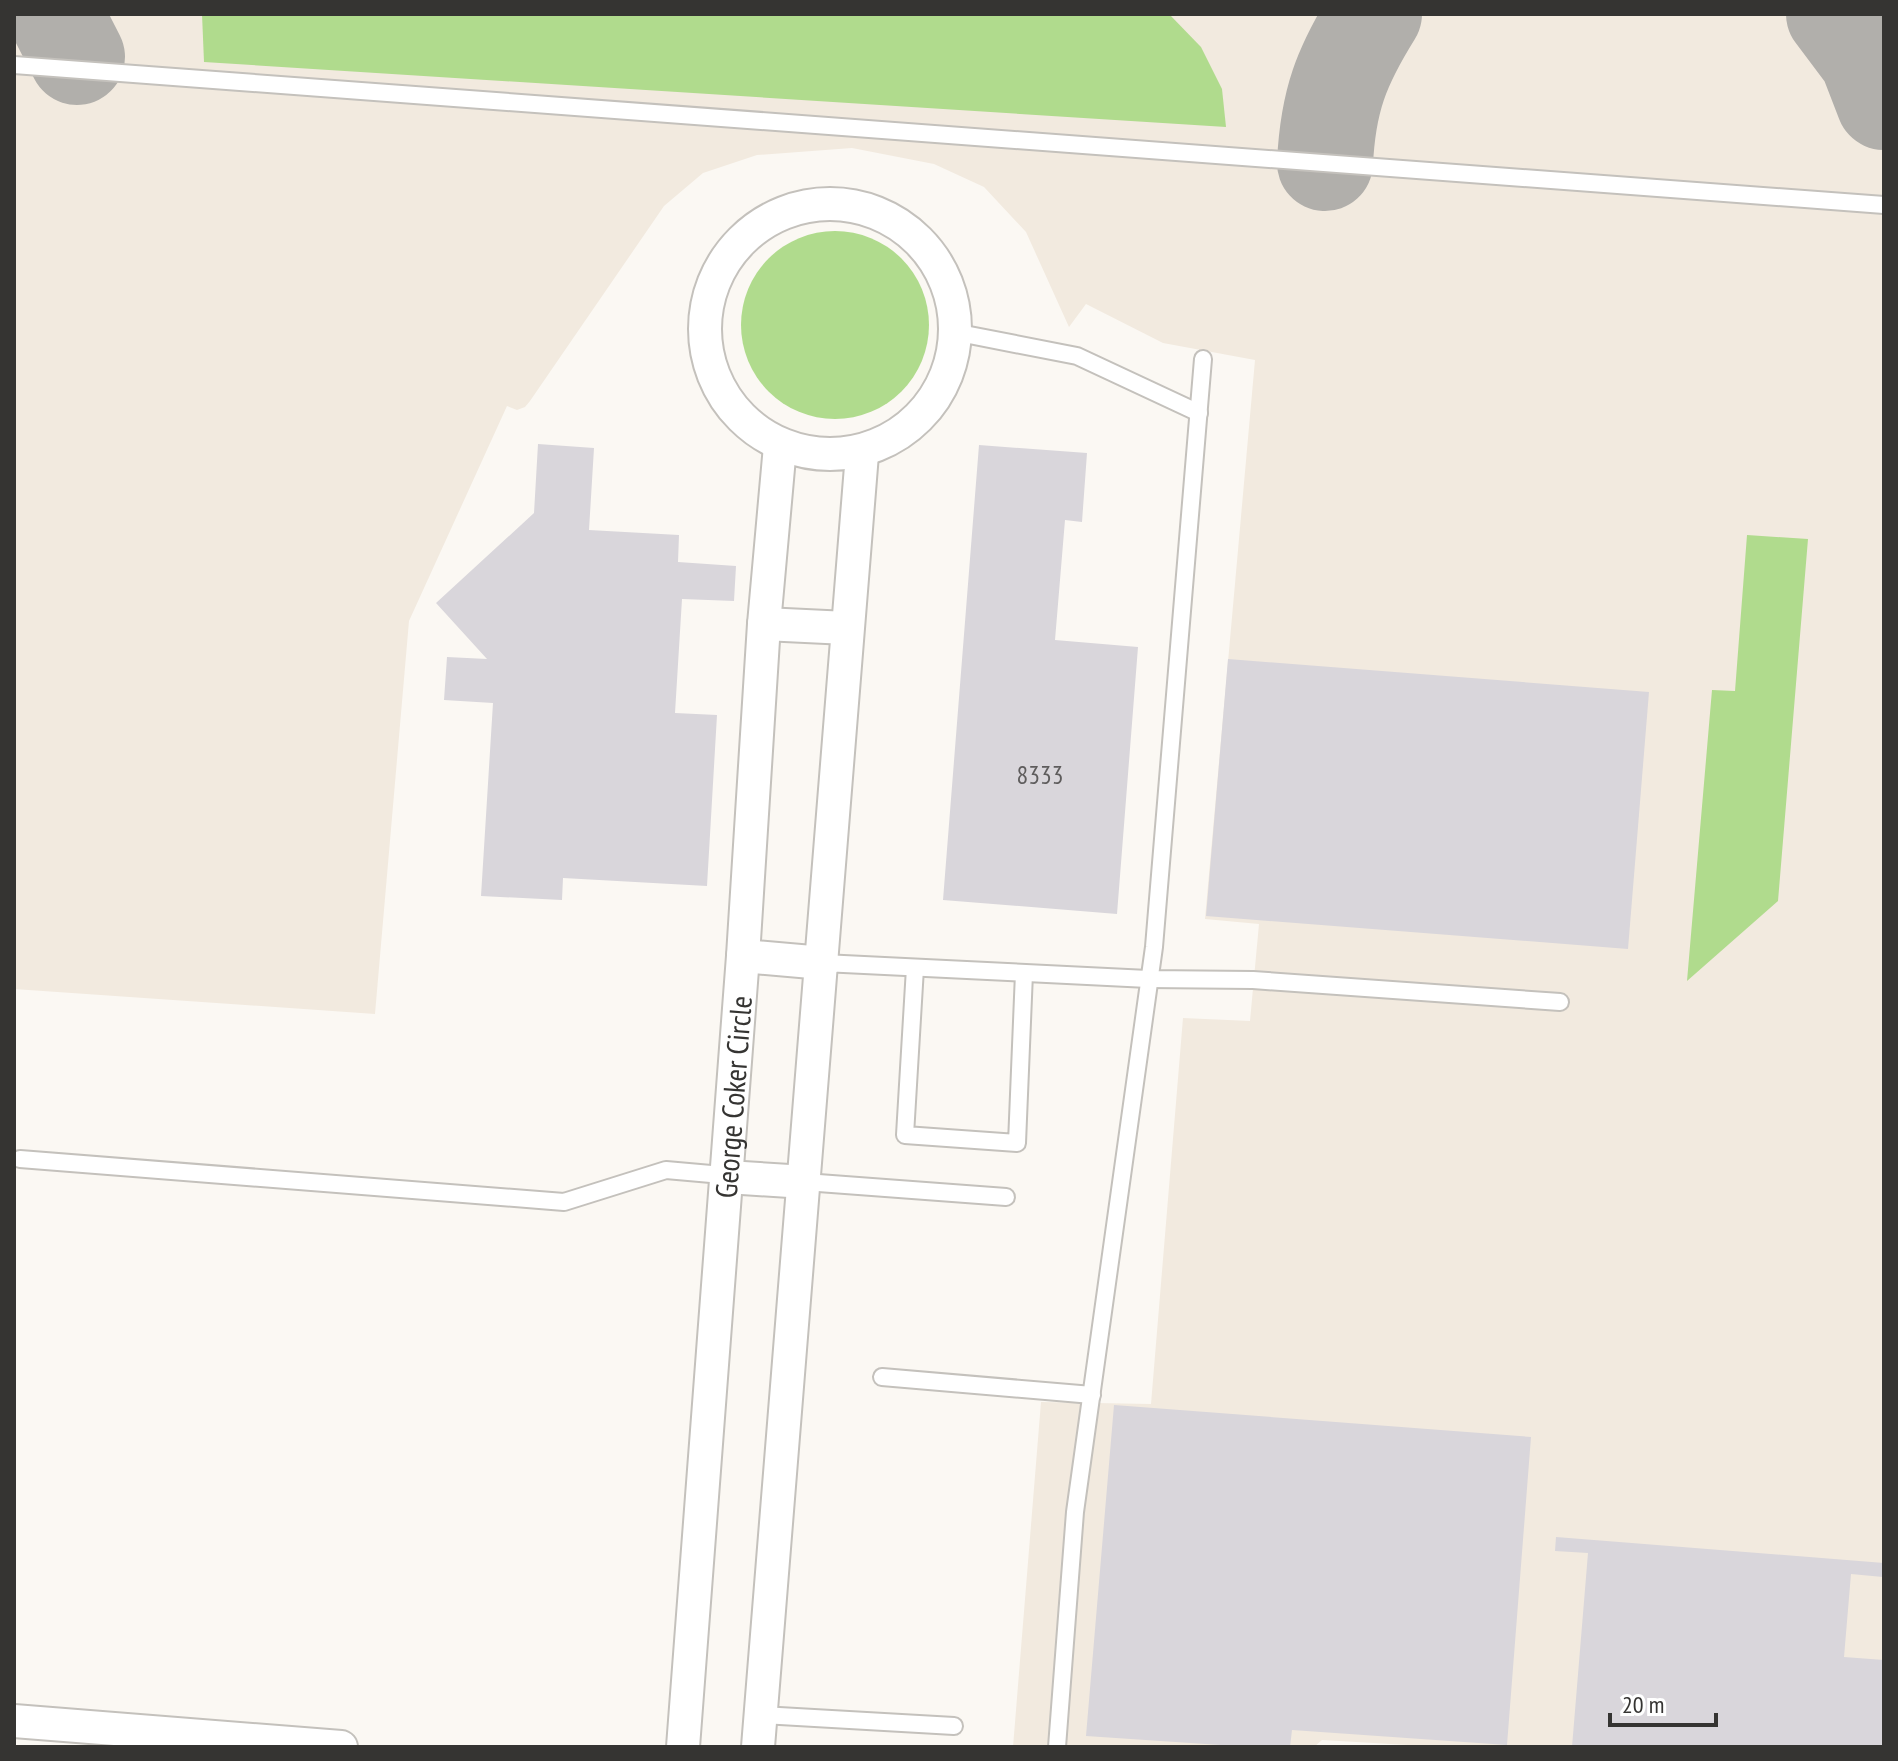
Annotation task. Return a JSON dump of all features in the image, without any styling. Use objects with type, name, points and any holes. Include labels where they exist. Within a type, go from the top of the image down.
[{"type":"street","points":[[816,204],[852,206],[889,219],[918,239],[944,275],[955,314],[954,332],[953,356],[939,391],[922,416],[893,439],[862,454],[780,446],[745,423],[719,391],[704,343],[706,307],[721,266],[752,231],[780,214],[816,204]]},
{"type":"street","name":"George Coker Circle","points":[[683,1747],[719,1175],[743,956],[764,624],[780,446]]},
{"type":"street","points":[[758,1747],[862,454]]},
{"type":"street","points":[[764,624],[847,628]]},
{"type":"street","points":[[743,956],[823,963]]},
{"type":"street","points":[[719,1175],[805,1182]]},
{"type":"street","points":[[14,1721],[341,1747]]},
{"type":"lane","points":[[14,65],[1884,205]]},
{"type":"lane","points":[[954,332],[1077,356],[1199,413]]},
{"type":"lane","points":[[1057,1747],[1075,1512],[1154,947],[1203,359]]},
{"type":"lane","points":[[823,963],[1148,979],[1253,980],[1560,1002]]},
{"type":"lane","points":[[915,968],[905,1135],[1017,1143],[1024,973]]},
{"type":"lane","points":[[20,1159],[564,1202],[666,1170],[719,1175]]},
{"type":"lane","points":[[805,1182],[1006,1197]]},
{"type":"lane","points":[[882,1377],[1092,1395]]},
{"type":"lane","points":[[761,1715],[954,1726]]},
{"type":"shaded area","points":[[14,14],[1884,14],[1884,1747],[1442,1747],[1322,1740],[1314,1747],[1013,1747],[1041,1402],[1151,1404],[1183,1018],[1250,1021],[1259,924],[1205,919],[1255,360],[1163,343],[1086,304],[1069,327],[1026,232],[984,187],[934,164],[852,148],[757,155],[703,173],[664,206],[525,407],[517,410],[507,406],[409,621],[375,1014],[14,989]]},
{"type":"green space","points":[[202,14],[1169,14],[1201,47],[1222,89],[1226,127],[204,62]]},
{"type":"green space","points":[[835,231],[871,238],[902,258],[922,289],[929,325],[922,361],[902,392],[871,412],[835,419],[799,412],[768,392],[748,361],[741,325],[748,289],[768,258],[799,238]]},
{"type":"green space","points":[[1747,535],[1808,539],[1778,901],[1687,981],[1712,690],[1735,691]]},
{"type":"building","points":[[538,444],[594,448],[589,530],[679,535],[678,562],[736,566],[734,601],[682,599],[675,713],[717,715],[707,886],[563,878],[562,900],[481,896],[493,703],[444,700],[447,657],[487,659],[436,603],[534,513]]},
{"type":"building","points":[[979,445],[1087,453],[1082,522],[1065,520],[1055,640],[1138,647],[1117,914],[943,900]]},
{"type":"building","points":[[1228,659],[1649,692],[1628,949],[1206,916]]},
{"type":"building","points":[[1114,1405],[1531,1437],[1507,1745],[1292,1730],[1290,1747],[1086,1736]]},
{"type":"building","points":[[1556,1537],[1884,1563],[1883,1577],[1851,1574],[1844,1657],[1884,1660],[1884,1747],[1572,1747],[1588,1553],[1555,1551]]},
{"type":"taxiway","points":[[55,14],[77,57]]},
{"type":"taxiway","points":[[1325,163],[1329,121],[1338,85],[1374,14]]},
{"type":"taxiway","points":[[1834,14],[1867,58],[1884,102]]}]
